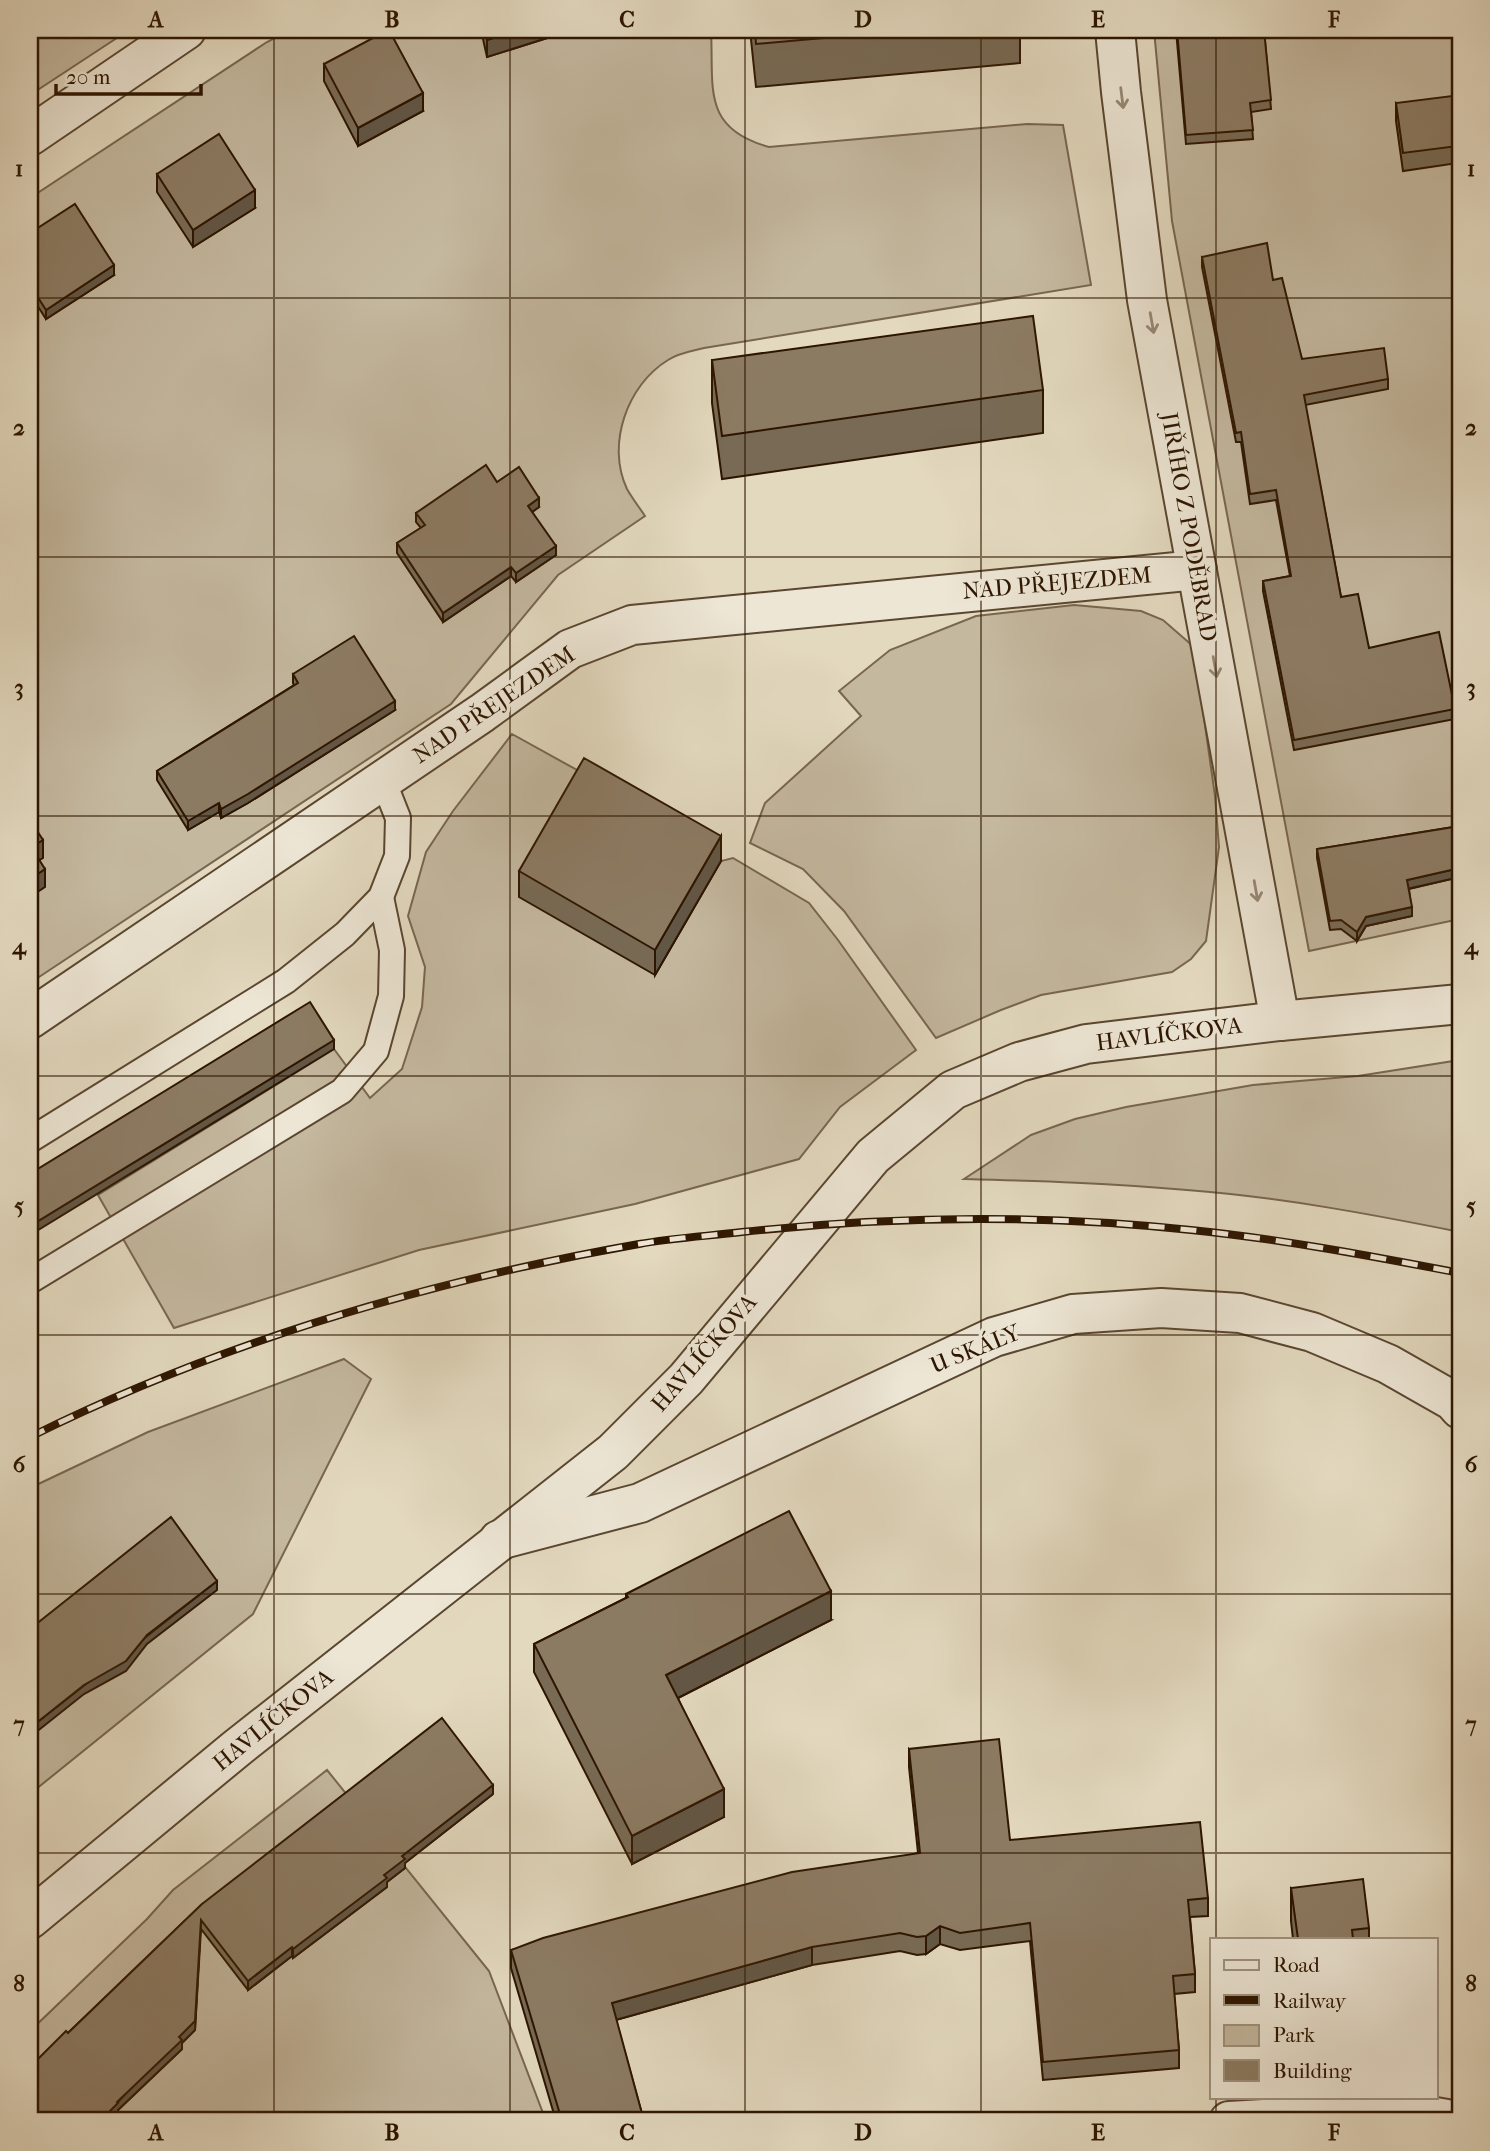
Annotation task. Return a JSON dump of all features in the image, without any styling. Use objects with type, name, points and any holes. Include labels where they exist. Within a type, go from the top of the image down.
[{"type":"street","points":[[30,136],[186,30]]},
{"type":"street","name":"JIŘÍHO Z PODĚBRAD","points":[[1115,30],[1147,300],[1280,1021]]},
{"type":"street","name":"NAD PŘEJEZDEM","points":[[30,1019],[482,713],[570,649],[632,625],[1197,570]]},
{"type":"street","name":"HAVLÍČKOVA","points":[[30,1919],[237,1748],[613,1452],[686,1379],[873,1156],[953,1090],[1019,1062],[1087,1044],[1280,1021],[1460,1004]]},
{"type":"street","name":"U SKÁLY","points":[[499,1540],[640,1503],[994,1337],[1073,1314],[1161,1308],[1240,1313],[1312,1332],[1388,1364],[1453,1401],[1460,1409]]},
{"type":"street","points":[[1229,2121],[1401,2110],[1458,2121]]},
{"type":"lane","points":[[32,1133],[286,981],[345,934],[381,897],[397,856],[398,818],[383,780]]},
{"type":"lane","points":[[30,1281],[342,1091],[376,1051],[391,996],[392,950],[381,897]]},
{"type":"green space","points":[[30,30],[129,30],[30,95]]},
{"type":"green space","points":[[290,30],[711,30],[713,87],[722,117],[732,129],[747,139],[769,147],[1027,124],[1063,125],[1091,285],[704,348],[668,360],[641,385],[631,400],[620,435],[621,472],[627,489],[645,516],[558,575],[451,704],[30,983],[30,198],[267,42]]},
{"type":"green space","points":[[1154,30],[1460,30],[1460,919],[1309,951],[1172,221]]},
{"type":"green space","points":[[1074,605],[1141,611],[1163,620],[1194,647],[1215,796],[1219,847],[1206,941],[1191,959],[1172,972],[1041,995],[936,1038],[844,911],[803,869],[750,843],[765,803],[861,716],[839,691],[890,650],[976,616]]},
{"type":"green space","points":[[512,734],[586,775],[655,975],[721,861],[733,858],[809,903],[916,1050],[840,1107],[799,1159],[635,1204],[419,1250],[174,1328],[98,1195],[334,1049],[370,1098],[402,1069],[422,1007],[425,967],[408,916],[426,852],[453,811]]},
{"type":"green space","points":[[1460,1060],[1460,1232],[1324,1207],[1221,1193],[1103,1184],[964,1179],[1031,1135],[1075,1119],[1126,1107],[1253,1085],[1358,1076]]},
{"type":"green space","points":[[344,1359],[371,1379],[253,1614],[30,1794],[30,1488],[148,1432]]},
{"type":"green space","points":[[327,1770],[489,1971],[546,2121],[30,2121],[30,2031],[147,1919],[173,1890]]},
{"type":"building","points":[[389,30],[423,93],[358,128],[324,64]]},
{"type":"building","points":[[485,30],[518,30],[487,40]]},
{"type":"building","points":[[755,30],[914,30],[756,44]]},
{"type":"building","points":[[1177,30],[1264,30],[1271,100],[1250,103],[1253,130],[1186,135]]},
{"type":"building","points":[[1452,96],[1458,146],[1403,153],[1396,103]]},
{"type":"building","points":[[219,134],[255,190],[193,230],[157,174]]},
{"type":"building","points":[[75,204],[114,265],[46,310],[30,285],[30,233]]},
{"type":"building","points":[[1267,243],[1273,280],[1282,278],[1302,359],[1384,348],[1388,379],[1304,395],[1341,597],[1358,594],[1369,648],[1439,632],[1455,709],[1294,740],[1263,581],[1291,576],[1276,490],[1250,494],[1241,432],[1236,433],[1202,257]]},
{"type":"building","points":[[1033,316],[1043,390],[722,436],[712,360]]},
{"type":"building","points":[[486,465],[497,482],[519,467],[539,498],[528,506],[556,546],[516,573],[511,567],[443,613],[397,543],[425,525],[416,513]]},
{"type":"building","points":[[354,636],[395,701],[248,794],[221,809],[219,803],[188,821],[157,771],[298,683],[293,674]]},
{"type":"building","points":[[584,758],[721,836],[655,950],[519,871]]},
{"type":"building","points":[[30,820],[43,840],[31,847],[45,869],[30,879]]},
{"type":"building","points":[[1460,826],[1460,868],[1407,880],[1412,907],[1366,917],[1357,932],[1341,920],[1330,921],[1317,849]]},
{"type":"building","points":[[310,1002],[334,1040],[30,1226],[30,1171],[31,1173]]},
{"type":"building","points":[[789,1511],[831,1591],[666,1675],[724,1789],[632,1836],[534,1644]]},
{"type":"building","points":[[171,1517],[217,1581],[147,1635],[126,1661],[84,1685],[30,1728],[30,1629]]},
{"type":"building","points":[[1460,1645],[1460,1670],[1453,1647]]},
{"type":"building","points":[[442,1718],[493,1785],[402,1856],[405,1859],[384,1875],[387,1878],[248,1981],[201,1920],[195,2021],[179,2037],[182,2040],[100,2121],[30,2121],[30,2067],[66,2031],[68,2033],[202,1904]]},
{"type":"building","points":[[999,1739],[1010,1840],[1200,1822],[1208,1898],[1188,1900],[1195,1974],[1173,1976],[1179,2050],[1043,2062],[1030,1923],[960,1933],[940,1926],[926,1936],[900,1933],[812,1947],[612,2003],[644,2121],[562,2121],[511,1950],[543,1938],[792,1872],[920,1853],[909,1749]]},
{"type":"building","points":[[1363,1879],[1369,1928],[1352,1930],[1353,1938],[1298,1938],[1291,1888]]},
{"type":"railway","points":[[30,1437],[176,1372],[327,1319],[482,1276],[639,1244],[678,1239],[798,1227],[910,1220],[1079,1221],[1258,1238],[1460,1273]]}]
